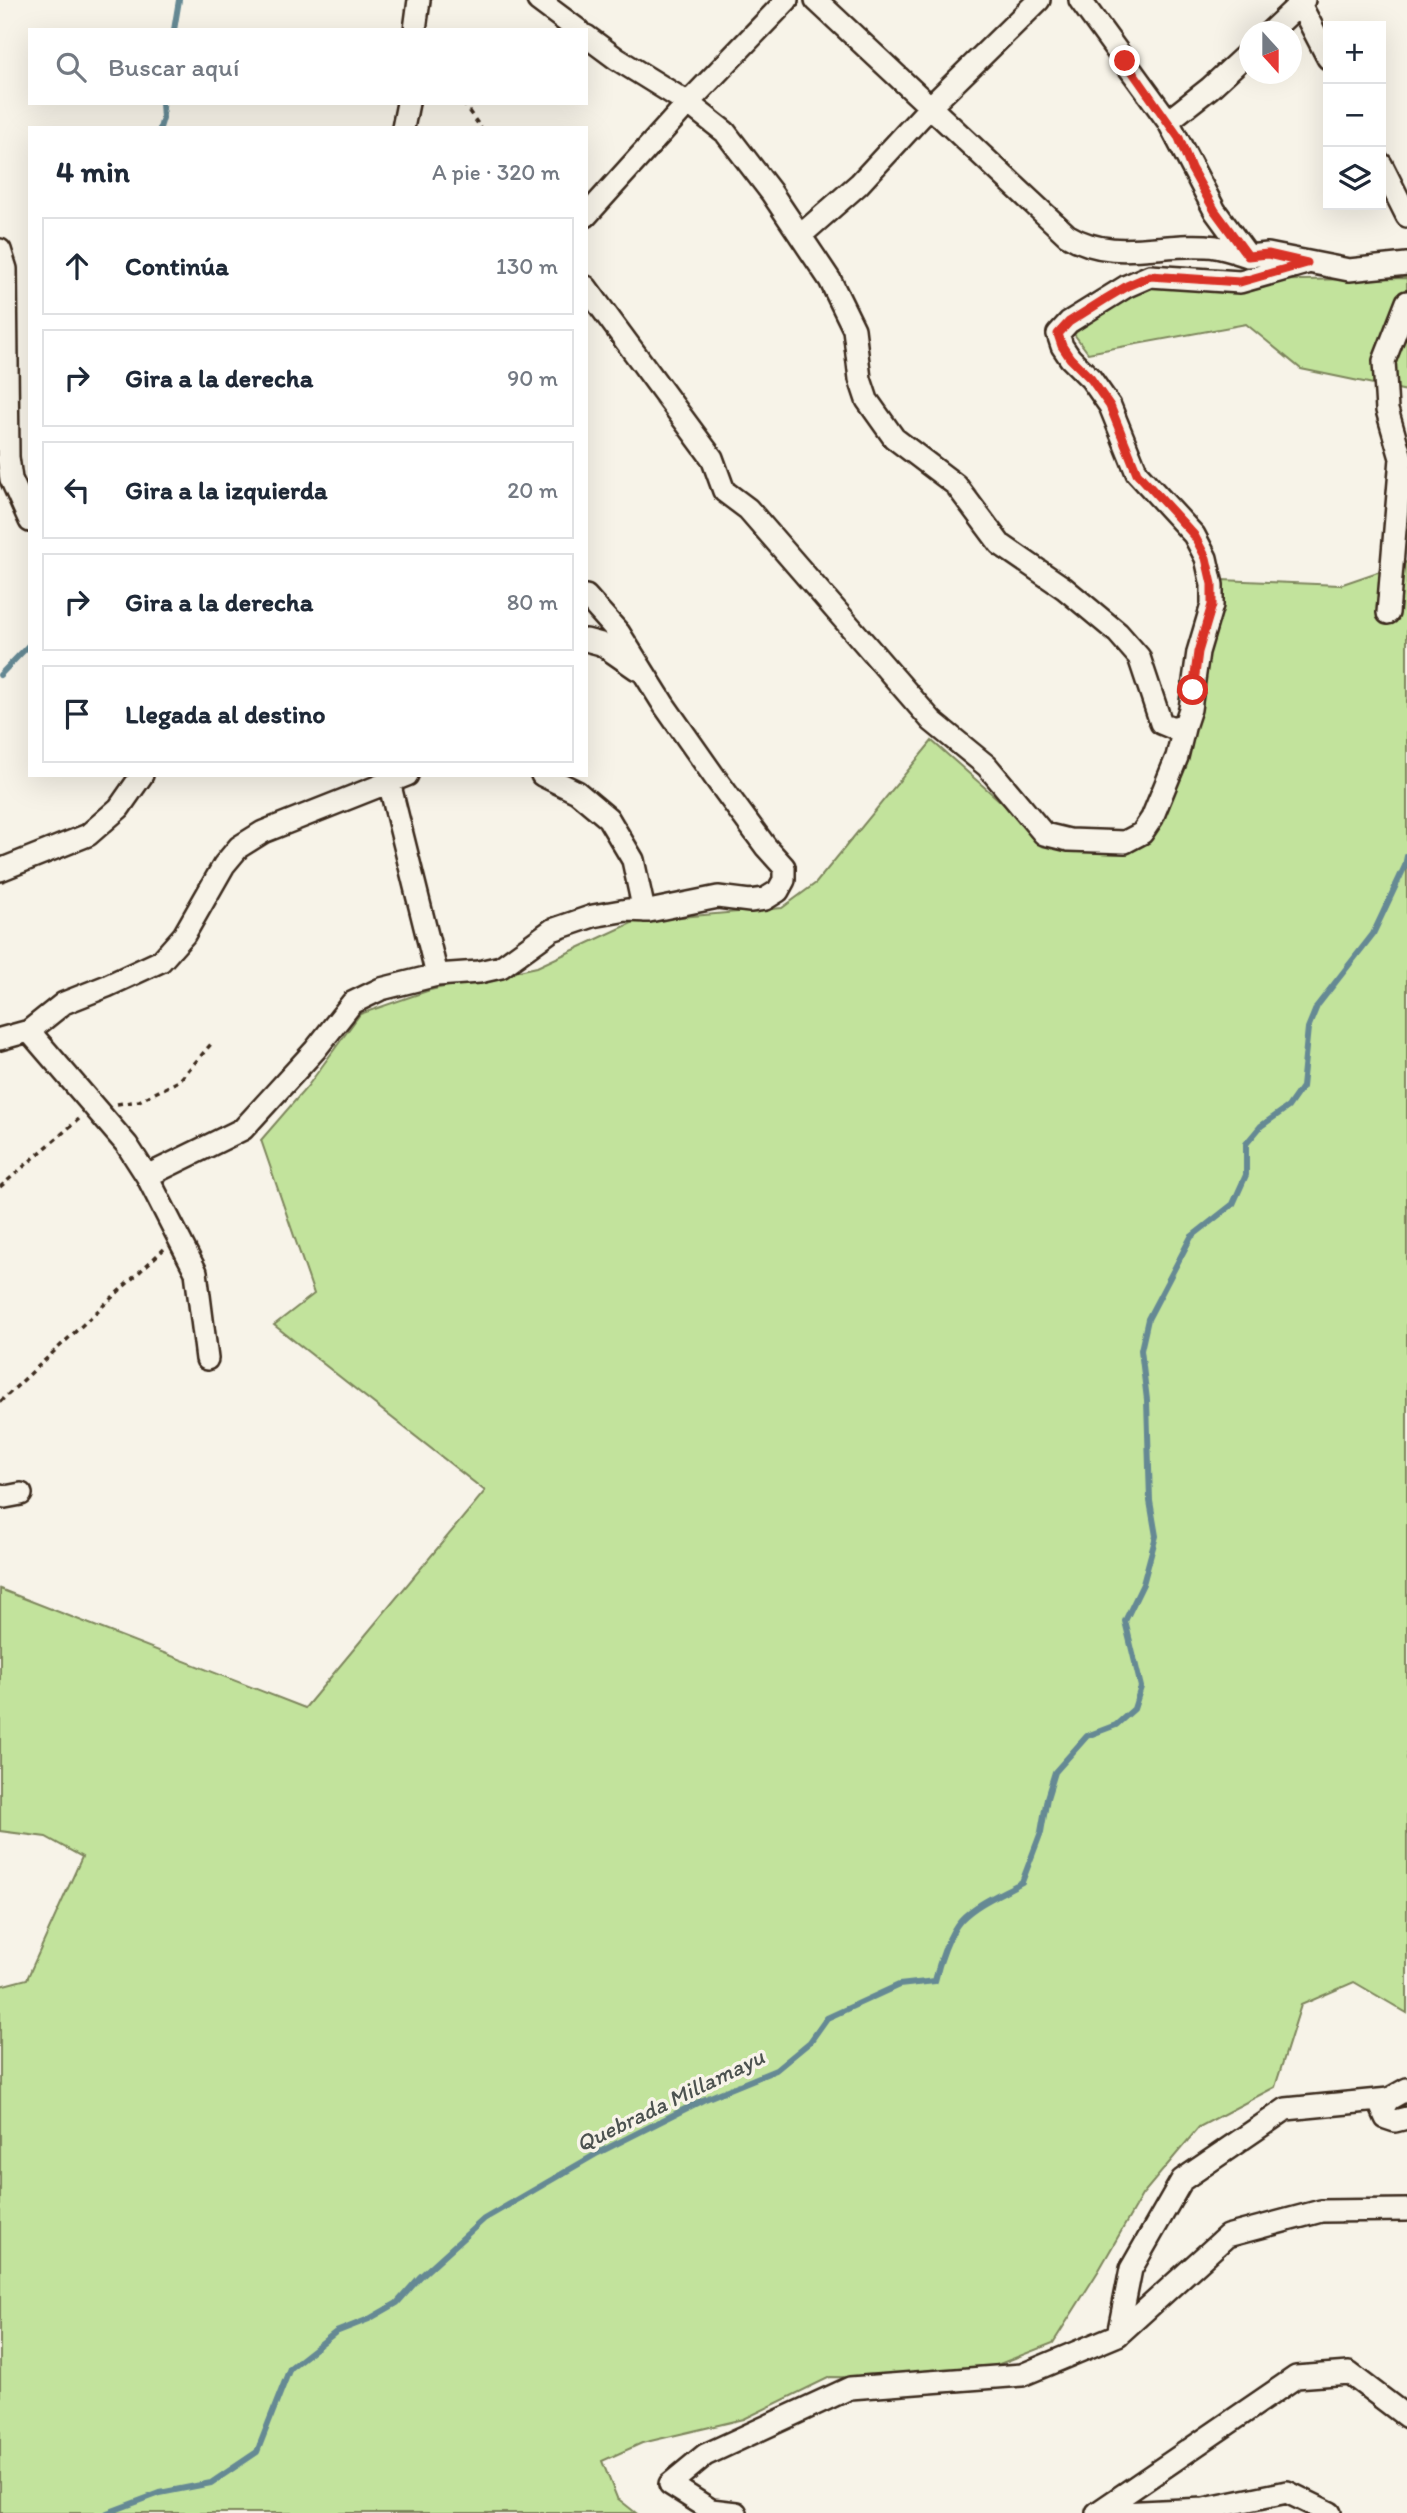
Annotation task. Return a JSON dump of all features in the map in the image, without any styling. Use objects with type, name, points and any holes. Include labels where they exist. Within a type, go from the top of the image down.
[{"type":"street","points":[[415,28],[419,0]]},
{"type":"street","points":[[538,0],[575,28]]},
{"type":"street","points":[[588,214],[688,103],[787,0]]},
{"type":"street","points":[[816,0],[1067,235],[1083,246],[1107,251],[1216,247],[1248,256],[1268,254],[1349,270],[1407,264]]},
{"type":"street","points":[[801,235],[859,184],[931,106],[1040,0]]},
{"type":"street","points":[[1080,0],[1168,121],[1215,211],[1248,256]]},
{"type":"street","points":[[1282,21],[1302,2],[1323,47]]},
{"type":"street","points":[[588,37],[617,59],[688,103],[725,132],[801,235],[830,281],[855,329],[860,379],[867,400],[894,438],[956,485],[1000,544],[1064,588],[1118,633],[1139,657],[1161,723],[1173,728],[1185,724]]},
{"type":"street","points":[[1168,121],[1239,61]]},
{"type":"street","points":[[403,126],[408,105]]},
{"type":"street","points":[[1386,174],[1407,216]]},
{"type":"street","points":[[0,250],[6,269],[8,457],[11,479],[28,517]]},
{"type":"street","points":[[588,289],[712,458],[724,491],[748,509],[932,721],[987,766],[1044,834],[1069,840],[1125,842],[1142,833],[1152,818],[1177,757],[1190,709],[1198,652],[1212,605],[1212,584],[1206,558],[1194,535],[1137,473],[1110,406],[1091,379],[1070,358],[1058,334],[1069,322],[1127,286],[1150,276],[1240,282],[1307,263]]},
{"type":"street","points":[[1388,613],[1401,458],[1387,410],[1384,362],[1407,302]]},
{"type":"street","points":[[147,1176],[243,1129],[315,1050],[352,1003],[381,989],[437,975],[479,972],[501,967],[552,930],[593,916],[627,910],[644,911],[718,897],[750,901],[765,899],[778,891],[784,880],[784,867],[716,779],[664,705],[619,633],[588,598]]},
{"type":"street","points":[[588,641],[601,644],[647,676]]},
{"type":"street","points":[[0,870],[88,835],[119,808],[141,777]]},
{"type":"street","points":[[546,777],[578,792],[608,818],[632,860],[644,911]]},
{"type":"street","points":[[0,1039],[29,1031],[64,1003],[162,961],[184,935],[224,865],[239,847],[262,831],[398,779],[437,975]]},
{"type":"street","points":[[29,1031],[127,1145],[147,1176],[196,1272],[207,1359]]},
{"type":"street","points":[[1398,2094],[1382,2109],[1385,2118],[1395,2121],[1407,2118]]},
{"type":"street","points":[[1118,2335],[1131,2269],[1182,2180],[1286,2109],[1398,2094]]},
{"type":"street","points":[[736,2513],[711,2510],[670,2484],[705,2455],[850,2388],[1022,2375],[1118,2335],[1227,2236],[1321,2211],[1407,2210]]},
{"type":"street","points":[[1097,2513],[1296,2377],[1349,2373],[1407,2417]]},
{"type":"street","points":[[1121,2513],[1204,2509],[1287,2492],[1330,2513]]},
{"type":"path","points":[[464,105],[480,126]]},
{"type":"path","points":[[0,1402],[178,1236]]},
{"type":"green space","points":[[1407,278],[1407,391],[1301,369],[1246,324],[1088,353],[1074,334],[1135,289],[1245,281]]},
{"type":"green space","points":[[1407,562],[1407,2013],[1354,1982],[1301,2005],[1275,2087],[1199,2127],[1142,2195],[1053,2343],[961,2379],[830,2377],[744,2419],[642,2443],[602,2461],[617,2498],[636,2513],[0,2513],[0,1986],[27,1979],[82,1857],[46,1837],[0,1831],[0,1589],[305,1708],[485,1491],[274,1325],[314,1294],[261,1140],[307,1087],[360,1014],[430,990],[537,967],[636,921],[782,908],[816,883],[932,741],[1041,837],[1145,831],[1196,727],[1222,580],[1340,585]]},
{"type":"waterway","points":[[174,28],[179,0]]},
{"type":"waterway","points":[[161,126],[162,105]]},
{"type":"waterway","points":[[0,675],[28,646]]},
{"type":"waterway","name":"Quebrada Millamayu","points":[[107,2513],[160,2493],[211,2483],[257,2452],[290,2368],[336,2332],[369,2319],[397,2303],[420,2277],[484,2219],[598,2153],[703,2100],[776,2070],[810,2042],[827,2018],[899,1985],[935,1981],[949,1940],[961,1920],[982,1903],[1022,1882],[1041,1832],[1055,1772],[1087,1736],[1116,1725],[1134,1709],[1141,1687],[1125,1621],[1143,1584],[1156,1536],[1150,1501],[1147,1400],[1141,1350],[1148,1319],[1191,1237],[1233,1204],[1246,1175],[1246,1144],[1261,1126],[1288,1107],[1302,1087],[1308,1028],[1317,1006],[1373,934],[1405,866],[1407,856]]},
{"type":"route","points":[[1125,61],[1179,138],[1191,168],[1215,211],[1248,256],[1268,254],[1307,263],[1240,282],[1150,276],[1107,298],[1069,322],[1058,334],[1070,358],[1091,379],[1110,406],[1137,473],[1194,535],[1206,558],[1212,584],[1212,605],[1198,652],[1193,690]]}]
